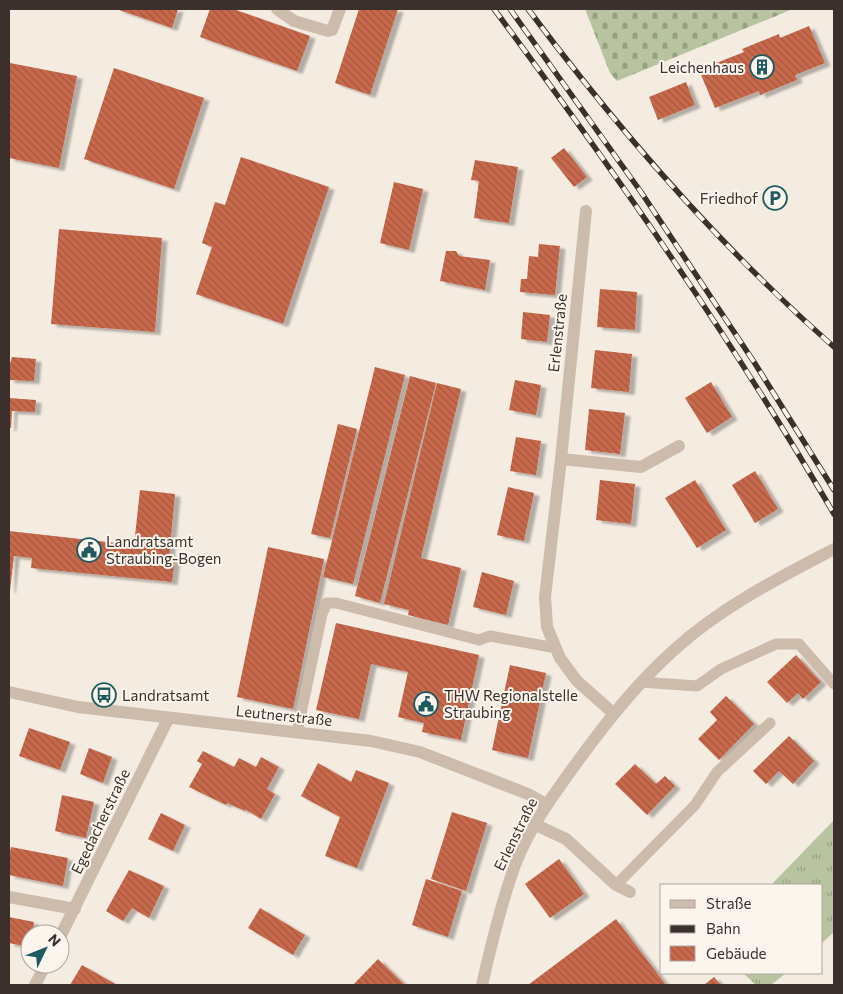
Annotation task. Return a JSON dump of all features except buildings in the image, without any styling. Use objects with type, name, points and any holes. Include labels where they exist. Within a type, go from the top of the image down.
[{"type":"street","points":[[277,9],[294,21],[328,31],[332,30],[340,9]]},
{"type":"street","name":"Erlenstraße","points":[[586,211],[545,597],[547,627],[560,658],[577,681],[613,714]]},
{"type":"street","points":[[561,459],[641,466],[679,446]]},
{"type":"street","name":"Erlenstraße","points":[[482,985],[502,904],[516,864],[534,824],[546,804],[613,714],[641,682],[676,648],[706,624],[738,602],[834,549]]},
{"type":"street","name":"Leutnerstraße","points":[[9,692],[78,707],[371,741],[420,752],[528,794],[546,804]]},
{"type":"street","name":"Egedacherstraße","points":[[67,924],[168,718]]},
{"type":"street","points":[[534,824],[566,839],[616,885],[630,892]]},
{"type":"street","points":[[9,897],[75,909]]},
{"type":"street","points":[[34,985],[40,974]]},
{"type":"lane","points":[[298,732],[322,614],[328,604],[336,603],[479,640],[490,636],[556,648]]},
{"type":"lane","points":[[641,682],[697,686],[721,669],[776,644],[799,644],[834,684]]},
{"type":"lane","points":[[616,885],[695,805],[716,772],[770,723]]},
{"type":"green space","points":[[585,9],[793,9],[617,81],[610,73]]},
{"type":"green space","points":[[834,820],[834,932],[823,942],[823,884],[772,884]]},
{"type":"green space","points":[[744,974],[785,974],[771,985],[756,985]]},
{"type":"railway","points":[[494,9],[628,194],[714,320],[834,514]]},
{"type":"railway","points":[[510,9],[641,192],[754,362],[834,490]]},
{"type":"railway","points":[[528,9],[598,100],[672,186],[751,269],[834,347]]},
{"type":"place","name":"Leichenhaus","points":[[762,67]]},
{"type":"place","name":"Friedhof","points":[[775,198]]},
{"type":"place","name":"Landratsamt Straubing-Bogen","points":[[89,550]]},
{"type":"place","name":"Landratsamt","points":[[104,695]]},
{"type":"place","name":"THW Regionalstelle Straubing","points":[[426,704]]}]
